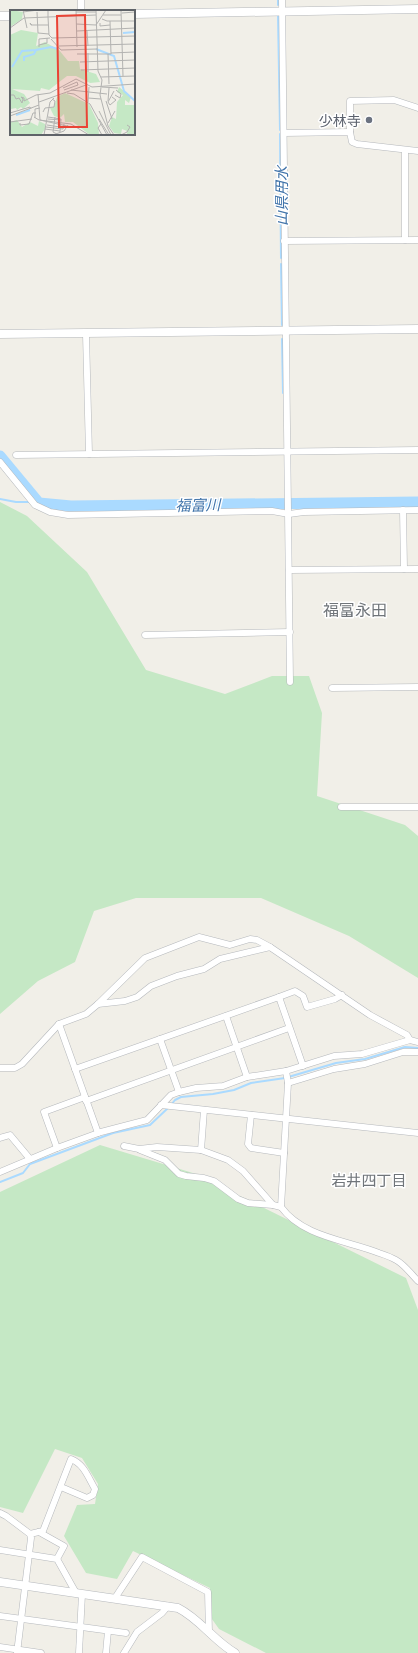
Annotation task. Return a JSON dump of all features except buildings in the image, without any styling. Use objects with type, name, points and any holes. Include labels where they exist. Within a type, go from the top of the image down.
[{"type":"street","points":[[282,0],[290,682]]},
{"type":"street","points":[[135,14],[418,9]]},
{"type":"street","points":[[418,108],[394,100],[350,101],[350,132],[352,142],[405,151],[418,151]]},
{"type":"street","points":[[284,133],[350,132]]},
{"type":"street","points":[[405,151],[405,240]]},
{"type":"street","points":[[284,241],[418,240]]},
{"type":"street","points":[[0,334],[418,329]]},
{"type":"street","points":[[86,334],[89,454]]},
{"type":"street","points":[[16,455],[418,450]]},
{"type":"street","points":[[0,462],[33,502],[50,512],[68,515],[418,510]]},
{"type":"street","points":[[403,510],[404,570]]},
{"type":"street","points":[[289,570],[418,569]]},
{"type":"street","points":[[145,635],[290,632]]},
{"type":"street","points":[[332,688],[418,687]]},
{"type":"street","points":[[341,807],[418,806]]},
{"type":"street","points":[[0,1068],[15,1068],[22,1064],[59,1024],[86,1014],[145,958],[199,937],[230,945],[250,939],[257,940],[270,947],[370,1015],[407,1035],[410,1040]]},
{"type":"street","points":[[98,1004],[125,1001],[137,997],[151,986],[177,976],[204,969],[220,959],[270,947]]},
{"type":"street","points":[[75,1069],[295,991],[303,996],[307,1007],[335,999],[342,995]]},
{"type":"street","points":[[279,997],[303,1066]]},
{"type":"street","points":[[226,1016],[247,1077]]},
{"type":"street","points":[[59,1024],[98,1133]]},
{"type":"street","points":[[57,1148],[44,1112],[171,1070],[289,1028]]},
{"type":"street","points":[[160,1039],[179,1092]]},
{"type":"street","points":[[287,1077],[303,1066],[334,1056],[362,1054],[410,1040],[418,1042]]},
{"type":"street","points":[[0,1172],[57,1148],[98,1133],[147,1120],[164,1105],[171,1095],[179,1092],[196,1088],[223,1086],[247,1077],[287,1077],[365,1064],[403,1052],[418,1052]]},
{"type":"street","points":[[281,1207],[287,1077]]},
{"type":"street","points":[[164,1105],[418,1133]]},
{"type":"street","points":[[201,1150],[204,1110]]},
{"type":"street","points":[[251,1115],[248,1144],[251,1148],[284,1153]]},
{"type":"street","points":[[0,1138],[10,1135],[30,1159]]},
{"type":"street","points":[[124,1146],[139,1149],[165,1160],[179,1174],[214,1181],[248,1203],[281,1207],[295,1222],[307,1229],[361,1246],[395,1259],[418,1281]]},
{"type":"street","points":[[139,1149],[157,1147],[201,1150],[228,1160],[243,1172],[273,1205]]},
{"type":"street","points":[[30,1534],[43,1531],[71,1459],[78,1462],[82,1467],[95,1489],[93,1495],[87,1498],[61,1487]]},
{"type":"street","points":[[0,1513],[30,1534],[31,1538],[17,1651]]},
{"type":"street","points":[[39,1532],[64,1546],[57,1559]]},
{"type":"street","points":[[0,1550],[57,1559],[79,1593],[79,1653]]},
{"type":"street","points":[[115,1598],[142,1557],[208,1592],[209,1633]]},
{"type":"street","points":[[0,1582],[168,1606],[186,1612],[209,1633],[235,1653]]},
{"type":"street","points":[[124,1653],[138,1632],[162,1613],[168,1606]]},
{"type":"street","points":[[0,1616],[126,1633]]},
{"type":"street","points":[[106,1653],[108,1631]]},
{"type":"street","points":[[0,1647],[17,1651],[41,1653]]},
{"type":"green space","points":[[0,502],[27,516],[87,572],[146,670],[225,694],[272,676],[309,676],[322,713],[317,796],[405,825],[418,836],[418,978],[349,936],[261,898],[136,898],[94,911],[75,962],[38,981],[0,1014]]},
{"type":"green space","points":[[100,1145],[193,1173],[406,1278],[418,1310],[418,1653],[266,1653],[219,1629],[207,1612],[210,1588],[133,1551],[117,1579],[86,1573],[64,1536],[77,1505],[95,1504],[98,1484],[82,1458],[55,1449],[23,1513],[0,1507],[0,1192]]},
{"type":"waterway","name":"山県用水","points":[[278,0],[278,5]]},
{"type":"waterway","name":"山県用水","points":[[278,15],[280,130]]},
{"type":"waterway","name":"山県用水","points":[[280,134],[281,258]]},
{"type":"waterway","name":"山県用水","points":[[281,264],[282,325]]},
{"type":"waterway","name":"山県用水","points":[[282,339],[283,393]]},
{"type":"waterway","name":"福富川","points":[[0,456],[39,503],[71,506],[418,502]]},
{"type":"waterway","points":[[0,499],[16,502],[30,502]]},
{"type":"waterway","points":[[171,1105],[175,1100],[181,1097],[213,1094],[234,1090],[251,1083],[285,1078],[336,1063],[365,1059],[405,1047],[418,1048]]},
{"type":"waterway","points":[[0,1182],[23,1173],[30,1164],[113,1133],[150,1125],[168,1108]]},
{"type":"place","name":"少林寺","points":[[369,120]]},
{"type":"district","name":"福富永田","points":[[355,610]]},
{"type":"district","name":"岩井四丁目","points":[[369,1180]]}]
